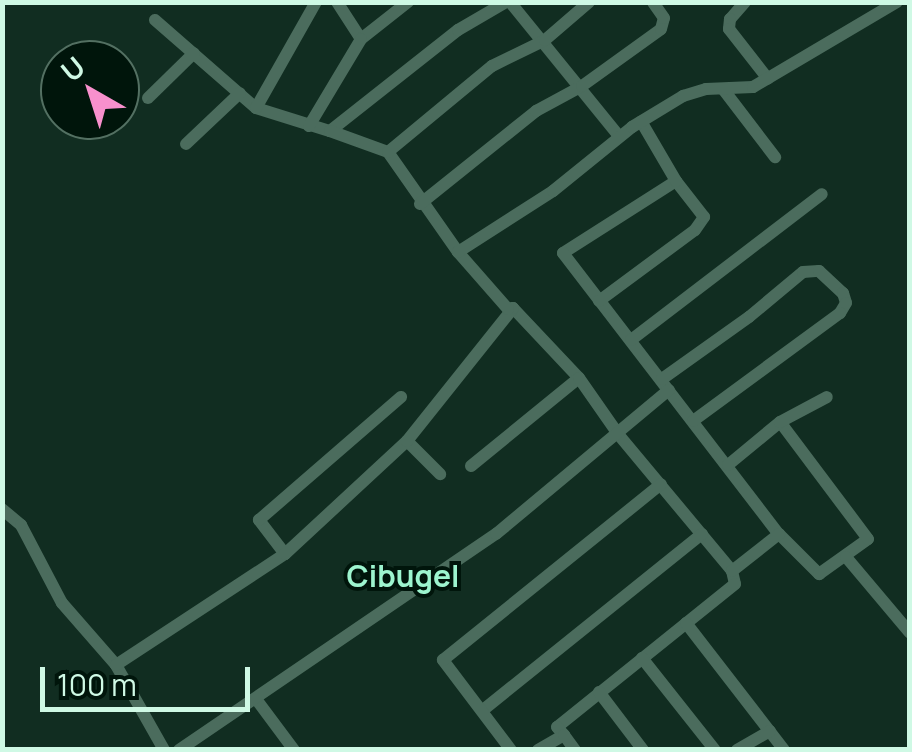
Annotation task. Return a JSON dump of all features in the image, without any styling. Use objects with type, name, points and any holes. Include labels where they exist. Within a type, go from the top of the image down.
[{"type":"street","points":[[256,108],[316,2]]},
{"type":"street","points":[[337,2],[361,39]]},
{"type":"street","points":[[309,126],[361,39],[408,2]]},
{"type":"street","points":[[330,131],[458,30],[508,2],[545,40],[619,136]]},
{"type":"street","points":[[388,152],[492,66],[545,40],[590,2]]},
{"type":"street","points":[[420,204],[536,111],[582,86],[661,29],[664,18],[653,2]]},
{"type":"street","points":[[745,2],[730,19],[729,29],[768,79]]},
{"type":"street","points":[[458,252],[553,191],[619,136],[683,96],[753,87],[897,2]]},
{"type":"street","points":[[155,20],[256,108],[388,152],[420,204],[458,252],[508,309],[513,308],[579,378],[618,434],[732,571],[736,584],[557,727],[576,750]]},
{"type":"street","points":[[148,98],[194,52]]},
{"type":"street","points":[[723,89],[776,158]]},
{"type":"street","points":[[186,144],[240,94]]},
{"type":"street","points":[[599,301],[702,223],[704,212],[676,181],[641,121]]},
{"type":"street","points":[[676,181],[563,253],[779,534],[820,574],[868,539],[780,422]]},
{"type":"street","points":[[631,340],[822,194]]},
{"type":"street","points":[[179,750],[496,534],[618,434],[666,385],[803,272],[819,271],[844,293],[846,303],[840,313],[693,420]]},
{"type":"street","points":[[116,666],[285,554],[407,441],[513,308]]},
{"type":"street","points":[[471,466],[579,378]]},
{"type":"street","points":[[285,554],[259,520],[401,397]]},
{"type":"street","points":[[728,465],[780,422],[827,397]]},
{"type":"street","points":[[407,441],[440,474]]},
{"type":"street","points":[[511,750],[444,660],[661,484]]},
{"type":"street","points":[[3,510],[21,525],[62,603],[116,666],[164,750]]},
{"type":"street","points":[[483,710],[702,534]]},
{"type":"street","points":[[732,571],[779,534]]},
{"type":"street","points":[[846,557],[910,633]]},
{"type":"street","points":[[686,623],[784,750]]},
{"type":"street","points":[[642,658],[714,750]]},
{"type":"street","points":[[600,692],[643,750]]},
{"type":"street","points":[[256,699],[294,750]]},
{"type":"street","points":[[737,750],[770,731]]},
{"type":"street","points":[[538,750],[564,735]]},
{"type":"district","name":"Cibugel","points":[[403,576]]}]
